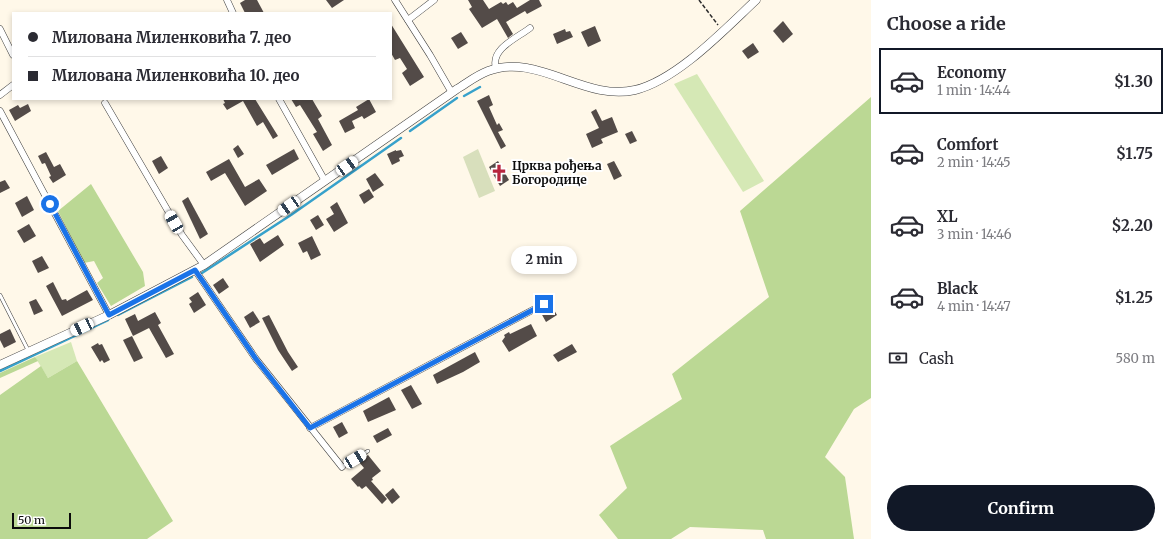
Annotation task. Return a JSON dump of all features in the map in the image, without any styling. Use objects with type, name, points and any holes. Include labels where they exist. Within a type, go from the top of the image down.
[{"type":"street","points":[[227,0],[233,12]]},
{"type":"street","points":[[394,0],[408,20],[452,93]]},
{"type":"street","points":[[408,20],[434,0]]},
{"type":"street","points":[[0,365],[109,315],[204,265],[452,93],[487,71],[496,68],[508,67],[534,70],[594,90],[625,92],[646,86],[670,73],[694,56],[756,0]]},
{"type":"street","points":[[496,68],[494,59],[497,53],[530,28]]},
{"type":"street","points":[[0,29],[12,53]]},
{"type":"street","points":[[0,94],[12,86]]},
{"type":"street","points":[[280,100],[325,181]]},
{"type":"street","points":[[106,103],[182,235],[204,265]]},
{"type":"street","points":[[0,111],[109,315]]},
{"type":"street","points":[[195,270],[256,359],[342,467]]},
{"type":"street","points":[[310,428],[544,304]]},
{"type":"lane","points":[[0,295],[29,352]]},
{"type":"lane","points":[[342,467],[368,451]]},
{"type":"path","points":[[699,0],[723,31]]},
{"type":"green space","points":[[697,74],[764,181],[743,192],[674,84]]},
{"type":"green space","points":[[871,97],[871,398],[854,409],[825,457],[845,477],[854,539],[766,539],[763,530],[690,527],[671,539],[618,539],[599,515],[627,488],[610,446],[682,399],[672,374],[769,297],[740,211]]},
{"type":"green space","points":[[478,149],[495,191],[479,198],[463,157]]},
{"type":"green space","points":[[91,184],[143,272],[145,286],[111,306],[97,283],[103,278],[94,261],[84,263],[58,211]]},
{"type":"green space","points":[[71,342],[77,361],[48,378],[35,357]]},
{"type":"green space","points":[[35,357],[38,361],[0,378],[0,373]]},
{"type":"green space","points":[[77,361],[173,521],[147,539],[0,539],[0,395],[41,366],[48,378]]},
{"type":"building","points":[[245,0],[257,0],[263,12],[244,12],[240,3]]},
{"type":"building","points":[[326,0],[344,0],[332,8]]},
{"type":"building","points":[[468,0],[483,0],[489,9],[501,2],[503,4],[506,2],[508,5],[513,2],[517,8],[530,0],[539,0],[542,6],[527,14],[525,11],[506,22],[513,34],[508,38],[497,19],[482,28],[469,9],[472,7]]},
{"type":"building","points":[[783,21],[793,34],[783,43],[773,31]]},
{"type":"building","points":[[392,26],[424,77],[410,86],[402,73],[407,69],[400,58],[395,60],[392,55]]},
{"type":"building","points":[[595,26],[601,41],[588,47],[581,32]]},
{"type":"building","points":[[565,29],[566,32],[570,31],[573,37],[557,44],[553,34]]},
{"type":"building","points":[[461,32],[468,43],[458,49],[451,38]]},
{"type":"building","points":[[753,43],[759,52],[748,59],[742,51]]},
{"type":"building","points":[[489,95],[493,105],[489,107],[497,125],[499,123],[503,130],[498,132],[506,146],[501,149],[477,101]]},
{"type":"building","points":[[224,100],[256,100],[278,136],[273,139],[263,122],[257,126],[243,101],[227,110],[223,104],[225,103]]},
{"type":"building","points":[[292,100],[313,100],[322,116],[318,119],[332,145],[323,151],[313,134],[317,132],[300,105],[296,107]]},
{"type":"building","points":[[370,100],[376,112],[364,119],[362,116],[352,121],[355,128],[345,133],[339,121],[358,110],[356,107]]},
{"type":"building","points":[[28,104],[31,111],[15,121],[9,110],[18,105],[20,108]]},
{"type":"building","points":[[596,109],[602,121],[612,117],[618,132],[601,139],[603,143],[592,148],[586,134],[599,128],[591,112]]},
{"type":"building","points":[[632,131],[637,141],[630,144],[625,134]]},
{"type":"building","points":[[238,145],[244,154],[238,158],[233,149]]},
{"type":"building","points":[[294,149],[299,159],[272,175],[266,165]]},
{"type":"building","points":[[396,150],[401,150],[404,156],[399,158],[400,161],[392,165],[387,154]]},
{"type":"building","points":[[46,152],[54,167],[60,164],[66,175],[53,183],[49,177],[51,176],[45,163],[42,164],[38,156]]},
{"type":"building","points":[[161,156],[168,168],[159,174],[152,161]]},
{"type":"building","points":[[229,159],[245,187],[259,179],[267,191],[245,206],[225,173],[211,181],[206,172]]},
{"type":"building","name":"Црква рођења Богородице","points":[[498,161],[509,180],[500,186],[489,167]]},
{"type":"building","points":[[614,161],[622,176],[614,180],[607,164]]},
{"type":"building","points":[[375,173],[384,185],[373,192],[366,179]]},
{"type":"building","points":[[5,180],[10,188],[0,193],[0,182]]},
{"type":"building","points":[[369,189],[374,197],[364,204],[359,195]]},
{"type":"building","points":[[27,196],[34,210],[22,217],[15,203]]},
{"type":"building","points":[[188,197],[208,234],[200,239],[182,201]]},
{"type":"building","points":[[337,202],[348,223],[334,232],[326,219],[334,214],[330,207]]},
{"type":"building","points":[[318,215],[324,225],[316,230],[310,220]]},
{"type":"building","points":[[29,224],[36,236],[24,243],[17,231]]},
{"type":"building","points":[[278,235],[284,245],[260,262],[250,244],[260,238],[264,244]]},
{"type":"building","points":[[312,236],[321,255],[311,260],[307,251],[303,253],[298,243]]},
{"type":"building","points":[[42,256],[49,268],[38,273],[32,261]]},
{"type":"building","points":[[223,278],[229,287],[219,294],[213,285]]},
{"type":"building","points":[[53,282],[62,300],[66,299],[67,301],[87,290],[93,300],[62,316],[46,286]]},
{"type":"building","points":[[198,292],[206,305],[194,313],[189,304],[192,302],[189,298]]},
{"type":"building","points":[[36,299],[43,311],[34,315],[29,302]]},
{"type":"building","points":[[551,305],[557,315],[546,322],[541,313]]},
{"type":"building","points":[[253,311],[260,322],[250,328],[244,317]]},
{"type":"building","points":[[155,312],[161,323],[158,325],[174,354],[166,358],[149,328],[133,336],[125,319],[135,314],[138,321]]},
{"type":"building","points":[[269,315],[288,352],[298,367],[292,371],[278,350],[262,318]]},
{"type":"building","points":[[531,324],[537,336],[509,352],[502,341],[505,337],[504,335],[509,332],[510,334]]},
{"type":"building","points":[[10,329],[16,342],[4,348],[0,340],[0,334]]},
{"type":"building","points":[[132,336],[143,358],[134,362],[123,340]]},
{"type":"building","points":[[98,343],[99,345],[102,344],[110,360],[104,363],[102,360],[100,362],[91,347]]},
{"type":"building","points":[[572,344],[577,352],[558,362],[553,355]]},
{"type":"building","points":[[475,352],[480,362],[437,384],[433,375]]},
{"type":"building","points":[[411,385],[422,404],[412,409],[401,390]]},
{"type":"building","points":[[389,397],[396,410],[368,422],[363,411]]},
{"type":"building","points":[[342,422],[348,433],[339,438],[333,427]]},
{"type":"building","points":[[388,428],[392,435],[377,443],[373,436]]},
{"type":"building","points":[[368,455],[381,471],[372,478],[373,480],[371,481],[387,499],[382,504],[366,486],[362,489],[359,486],[358,487],[351,479],[364,468],[359,462]]},
{"type":"building","points":[[393,488],[400,497],[392,504],[385,495]]},
{"type":"waterway","points":[[464,96],[480,87]]},
{"type":"waterway","points":[[410,131],[457,98]]},
{"type":"waterway","points":[[202,273],[291,215],[401,138]]},
{"type":"waterway","points":[[118,315],[192,277]]},
{"type":"waterway","points":[[0,371],[108,320]]},
{"type":"place","name":"Црква рођења Богородице","points":[[499,173]]},
{"type":"route","points":[[50,204],[109,315],[195,270],[256,359],[310,428],[544,304]]}]
